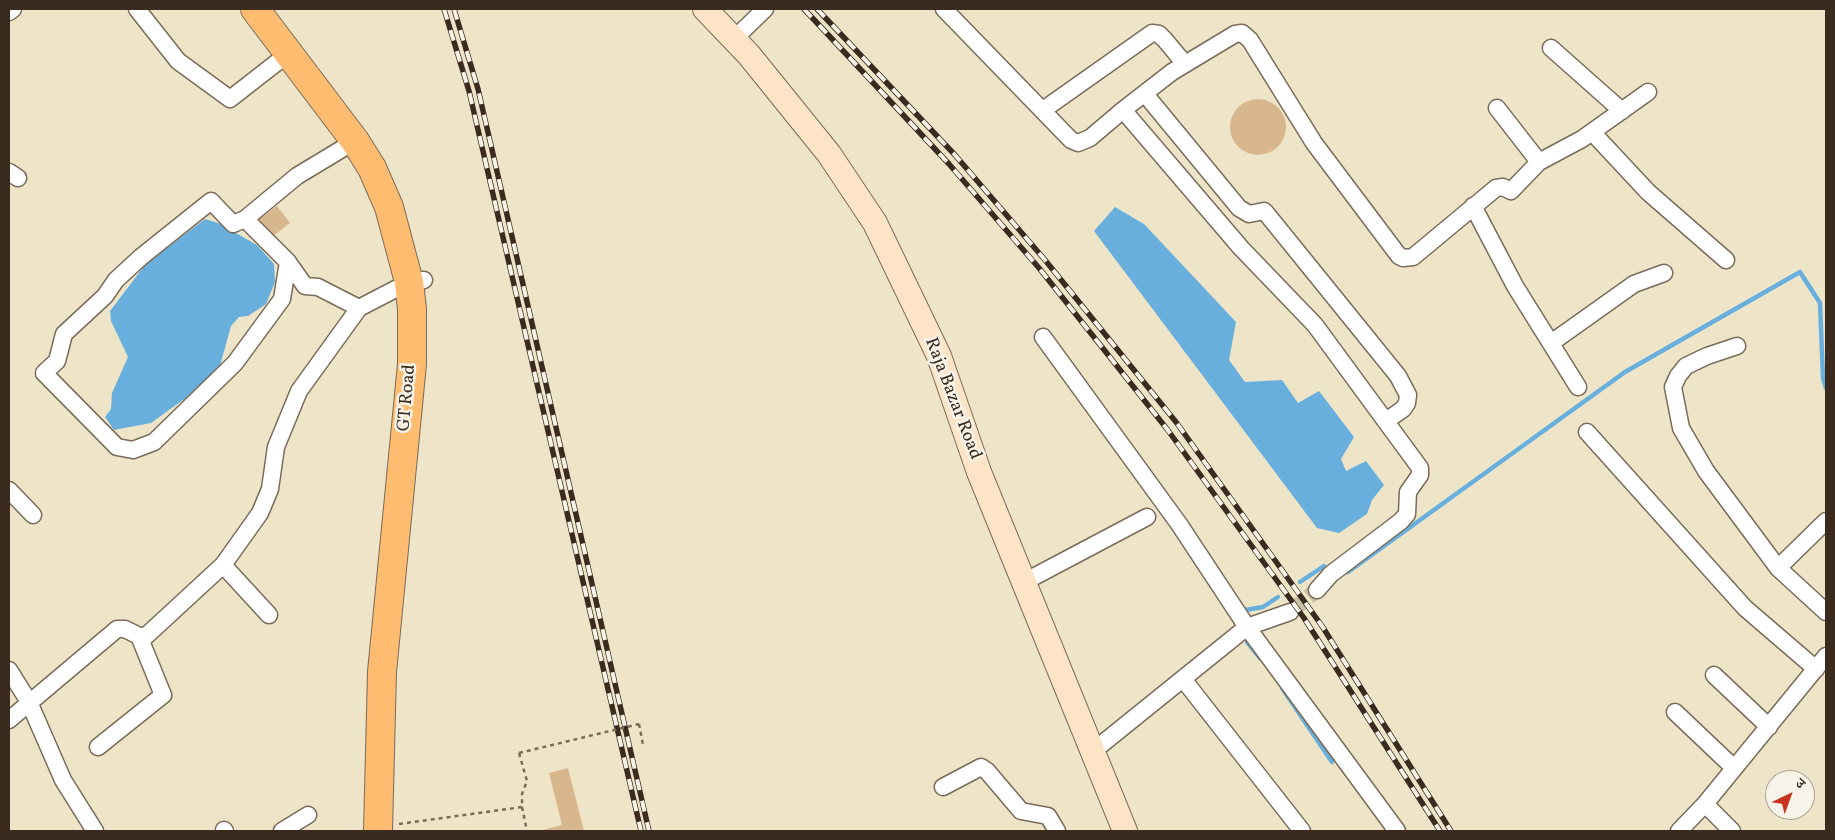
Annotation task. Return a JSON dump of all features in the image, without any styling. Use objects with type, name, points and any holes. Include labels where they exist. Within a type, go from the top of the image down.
[{"type":"highway","name":"GT Road","points":[[255,9],[289,53],[319,79],[366,128],[386,162],[417,244],[417,281],[412,309],[412,364],[382,672],[382,826]]},
{"type":"highway","name":"GT Road","points":[[276,9],[372,168],[417,281]]},
{"type":"street","points":[[9,12],[13,9]]},
{"type":"street","points":[[137,9],[178,61],[230,99],[289,53]]},
{"type":"street","name":"Raja Bazar Road","points":[[706,9],[749,56],[830,154],[875,223],[939,356],[979,472],[1125,831]]},
{"type":"street","points":[[733,40],[765,9]]},
{"type":"street","points":[[944,9],[1071,140],[1078,143],[1090,138],[1123,110],[1185,64],[1235,34],[1242,34],[1250,40],[1314,143],[1399,256],[1413,257],[1496,188],[1503,187],[1512,191],[1539,162],[1592,132],[1648,92]]},
{"type":"street","points":[[1043,110],[1152,33],[1159,34],[1185,64]]},
{"type":"street","points":[[1551,48],[1622,111]]},
{"type":"street","points":[[1144,94],[1239,208],[1249,214],[1264,211],[1266,213],[1398,376],[1408,395],[1408,403],[1386,421]]},
{"type":"street","points":[[1497,108],[1539,162]]},
{"type":"street","points":[[1123,110],[1241,248],[1315,325],[1420,468],[1420,475],[1408,492],[1407,514],[1401,522],[1332,574],[1317,590]]},
{"type":"street","points":[[1592,132],[1648,192],[1726,260]]},
{"type":"street","points":[[288,262],[282,299],[235,363],[154,442],[133,450],[117,447],[44,373],[57,361],[64,334],[105,296],[116,280],[141,256],[211,201],[233,224],[245,219],[298,176],[355,141]]},
{"type":"street","points":[[1473,206],[1515,286],[1578,387]]},
{"type":"street","points":[[245,219],[288,262],[305,286],[318,287],[359,308]]},
{"type":"street","points":[[1551,343],[1634,284],[1664,274]]},
{"type":"street","points":[[9,720],[118,629],[139,636],[146,636],[223,565],[260,513],[270,488],[276,447],[299,391],[359,308],[417,281]]},
{"type":"street","points":[[1042,337],[1179,524],[1247,627],[1397,831]]},
{"type":"street","points":[[1737,346],[1707,356],[1686,366],[1678,376],[1673,387],[1681,428],[1706,471],[1778,568],[1826,612]]},
{"type":"street","points":[[1586,432],[1745,608],[1821,663],[1706,804],[1679,831]]},
{"type":"street","points":[[9,490],[33,515]]},
{"type":"street","points":[[1024,582],[1147,517]]},
{"type":"street","points":[[1778,568],[1826,521]]},
{"type":"street","points":[[223,565],[270,615]]},
{"type":"street","points":[[1092,752],[1247,627],[1290,612]]},
{"type":"street","points":[[98,748],[163,695],[139,636]]},
{"type":"street","points":[[9,670],[29,702],[63,780],[95,831]]},
{"type":"street","points":[[1714,675],[1769,727]]},
{"type":"street","points":[[1183,679],[1302,831]]},
{"type":"street","points":[[1675,712],[1734,768]]},
{"type":"street","points":[[943,787],[981,767],[987,771],[1021,811],[1048,816],[1057,831]]},
{"type":"street","points":[[1706,804],[1732,831]]},
{"type":"street","points":[[282,831],[308,815]]},
{"type":"path","points":[[527,831],[522,807],[522,794],[527,781],[519,753],[639,724],[644,745]]},
{"type":"path","points":[[382,826],[522,807]]},
{"type":"water","points":[[1115,207],[1144,224],[1236,322],[1229,360],[1245,382],[1282,380],[1298,403],[1319,391],[1354,437],[1341,459],[1346,471],[1366,461],[1384,485],[1372,500],[1367,514],[1339,533],[1317,528],[1094,231]]},
{"type":"water","points":[[205,219],[218,223],[257,245],[274,264],[275,282],[266,304],[248,316],[239,317],[231,326],[220,366],[187,397],[151,423],[114,430],[105,417],[111,409],[112,393],[128,357],[111,321],[110,311],[145,265]]},
{"type":"building","points":[[1258,99],[1269,101],[1278,107],[1284,116],[1286,127],[1284,138],[1278,147],[1269,153],[1258,155],[1247,153],[1238,147],[1232,138],[1230,127],[1232,116],[1238,107],[1247,101]]},
{"type":"building","points":[[277,206],[290,223],[272,237],[258,220]]},
{"type":"building","points":[[568,768],[584,831],[539,831],[562,825],[549,773]]},
{"type":"waterway","points":[[1348,572],[1625,372],[1800,272],[1820,303],[1823,378],[1826,388]]},
{"type":"waterway","points":[[1300,582],[1324,566]]},
{"type":"waterway","points":[[1245,610],[1263,607],[1278,597]]},
{"type":"waterway","points":[[1247,642],[1260,658]]},
{"type":"waterway","points":[[1282,688],[1332,762]]},
{"type":"tunnel","points":[[1290,612],[1317,590]]},
{"type":"railway","points":[[444,9],[469,91],[641,831]]},
{"type":"railway","points":[[454,9],[478,89],[649,831]]},
{"type":"railway","points":[[804,9],[949,164],[1039,268],[1167,429],[1304,618],[1440,831]]},
{"type":"railway","points":[[817,9],[955,155],[1045,260],[1176,422],[1322,626],[1451,831]]}]
